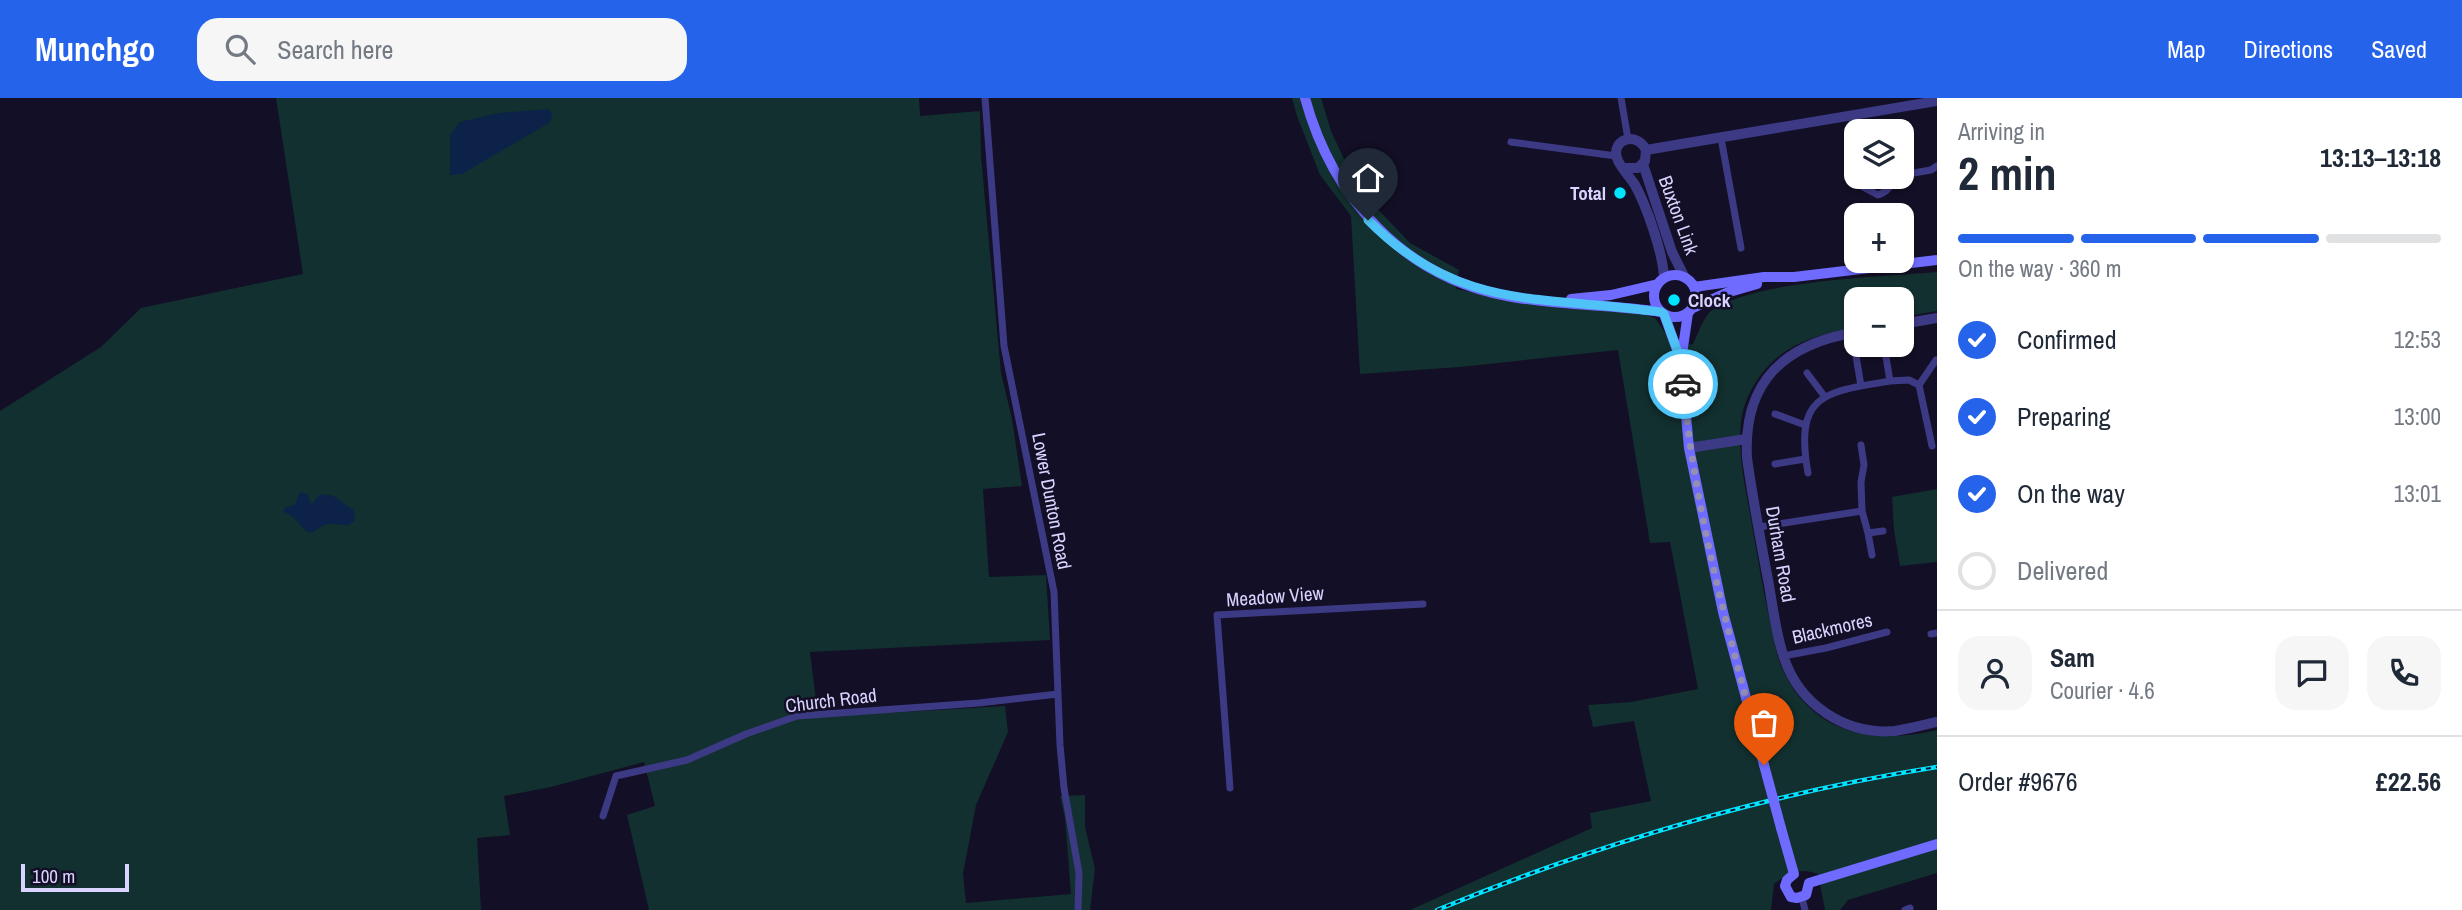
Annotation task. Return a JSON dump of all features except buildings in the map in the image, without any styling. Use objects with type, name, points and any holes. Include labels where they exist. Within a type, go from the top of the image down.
[{"type":"main road","points":[[1305,98],[1327,158],[1346,191],[1368,220],[1403,251],[1439,273],[1488,292],[1569,304],[1631,307],[1676,317],[1726,293],[1794,276]]},
{"type":"main road","points":[[1694,287],[1764,277],[1937,260]]},
{"type":"main road","points":[[1554,301],[1611,295],[1678,275],[1694,287],[1696,298],[1690,310],[1681,361],[1689,448],[1723,612],[1794,874]]},
{"type":"main road","points":[[1661,281],[1654,296],[1681,361]]},
{"type":"main road","points":[[1809,883],[1937,844]]},
{"type":"main road","points":[[1794,874],[1801,874],[1809,883],[1808,892],[1802,898],[1791,897],[1786,891],[1787,880],[1794,874]]},
{"type":"street","name":"Lower Dunton Road","points":[[985,98],[1004,346],[1054,592],[1064,788],[1079,873],[1078,910]]},
{"type":"street","points":[[1621,98],[1628,139]]},
{"type":"street","points":[[1646,150],[1937,101]]},
{"type":"street","points":[[1721,138],[1741,248]]},
{"type":"street","points":[[1628,139],[1639,140],[1646,150],[1643,164],[1634,169],[1625,168],[1616,156],[1617,148],[1628,139]]},
{"type":"street","points":[[1511,142],[1616,156]]},
{"type":"street","name":"Buxton Link","points":[[1643,164],[1672,252],[1685,278]]},
{"type":"street","points":[[1914,173],[1937,166]]},
{"type":"street","name":"Buxton Link","points":[[1625,168],[1642,203],[1662,260],[1661,281]]},
{"type":"street","points":[[1867,189],[1878,195],[1888,189]]},
{"type":"street","points":[[1914,322],[1937,318]]},
{"type":"street","name":"Durham Road","points":[[1844,335],[1814,342],[1781,362],[1768,375],[1753,402],[1746,439],[1747,458],[1783,656],[1792,677],[1804,694],[1817,708],[1838,721],[1860,728],[1885,731],[1937,722]]},
{"type":"street","points":[[1856,357],[1861,386]]},
{"type":"street","points":[[1886,357],[1890,381]]},
{"type":"street","points":[[1932,446],[1919,384],[1936,360]]},
{"type":"street","points":[[1807,373],[1825,397]]},
{"type":"street","points":[[1808,473],[1805,459],[1805,425],[1811,410],[1825,397],[1843,388],[1890,381],[1909,380],[1919,384]]},
{"type":"street","points":[[1775,414],[1805,425]]},
{"type":"street","points":[[1689,448],[1746,439]]},
{"type":"street","points":[[1861,445],[1864,465],[1861,482],[1862,511],[1872,555]]},
{"type":"street","points":[[1775,464],[1805,459]]},
{"type":"street","points":[[1759,527],[1862,511]]},
{"type":"street","points":[[1868,533],[1883,531]]},
{"type":"street","name":"Meadow View","points":[[1230,788],[1217,615],[1423,604]]},
{"type":"street","name":"Blackmores","points":[[1783,656],[1887,632]]},
{"type":"street","name":"Church Road","points":[[603,816],[616,776],[687,760],[746,733],[797,716],[979,703],[1058,694]]},
{"type":"street","points":[[1802,898],[1805,910]]},
{"type":"green space","points":[[276,98],[919,98],[920,116],[980,111],[981,156],[1001,373],[1012,419],[1022,486],[983,489],[989,577],[1046,575],[1050,640],[810,652],[818,717],[1005,706],[1008,732],[976,805],[963,874],[966,903],[1071,894],[1065,818],[1060,796],[1085,795],[1085,827],[1095,869],[1090,910],[649,910],[627,815],[655,806],[644,762],[551,787],[504,796],[510,835],[477,838],[481,910],[0,910],[0,411],[101,347],[141,308],[303,274]]},
{"type":"green space","points":[[1292,98],[1321,98],[1331,131],[1351,174],[1368,199],[1410,243],[1459,270],[1456,289],[1558,308],[1637,312],[1655,318],[1675,347],[1693,344],[1711,311],[1756,293],[1786,286],[1852,278],[1937,272],[1937,311],[1914,315],[1914,287],[1844,287],[1844,330],[1806,341],[1778,357],[1766,368],[1756,382],[1742,413],[1740,447],[1775,647],[1793,689],[1808,707],[1845,729],[1889,736],[1937,730],[1937,873],[1848,900],[1840,910],[1825,910],[1818,874],[1800,871],[1774,884],[1771,910],[1410,910],[1592,828],[1590,813],[1651,801],[1634,721],[1593,727],[1588,705],[1631,702],[1698,689],[1670,542],[1650,543],[1618,350],[1460,367],[1360,374],[1351,216],[1320,175]]},
{"type":"green space","points":[[1937,489],[1937,562],[1900,566],[1892,497]]},
{"type":"water","points":[[548,109],[553,114],[549,123],[462,174],[450,175],[450,135],[460,122],[499,113]]},
{"type":"water","points":[[300,492],[307,494],[312,504],[319,495],[333,496],[354,510],[355,520],[349,525],[327,524],[307,532],[283,511],[284,508],[295,505]]},
{"type":"railway","points":[[1437,910],[1558,864],[1683,824],[1809,791],[1937,767]]},
{"type":"way so far","points":[[1683,384],[1689,448],[1705,535],[1764,765]]},
{"type":"place","name":"Total","points":[[1620,193]]},
{"type":"place","name":"Clock","points":[[1674,300]]},
{"type":"route","points":[[1368,220],[1383,235],[1423,265],[1457,282],[1488,292],[1530,300],[1631,307],[1661,312],[1681,361],[1683,384]]}]
